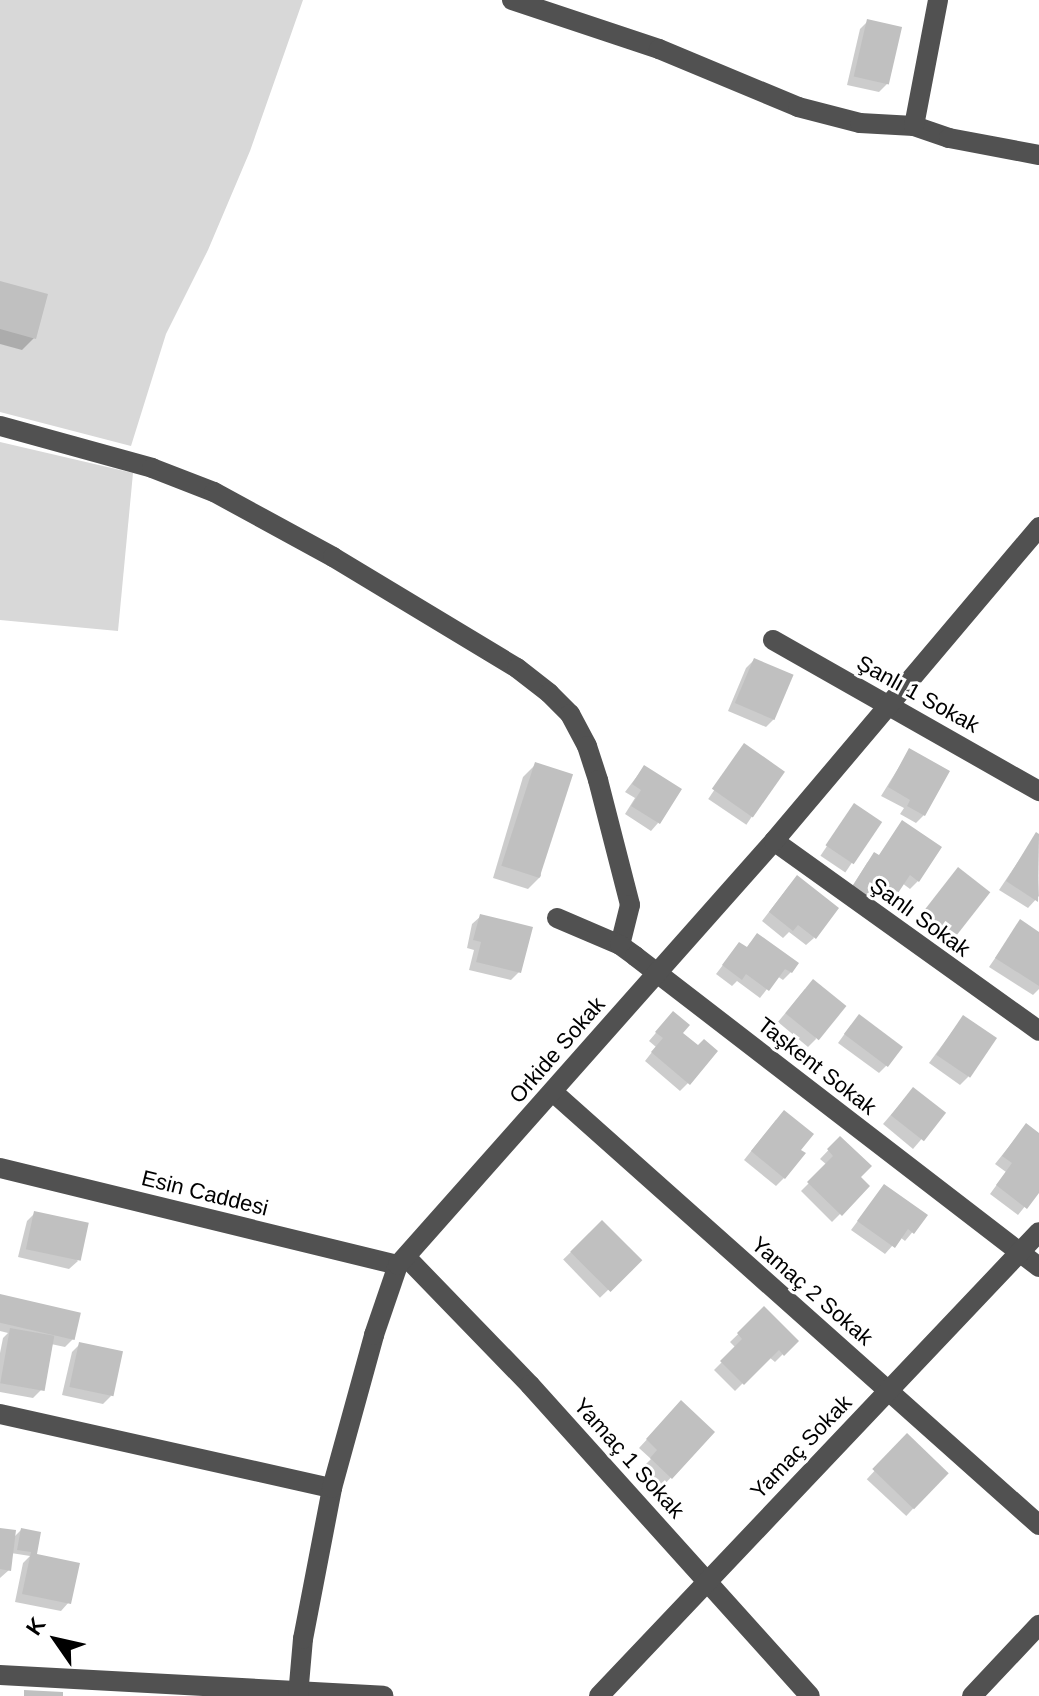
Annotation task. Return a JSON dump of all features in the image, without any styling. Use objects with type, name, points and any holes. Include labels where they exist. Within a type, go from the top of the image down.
[{"type":"street","points":[[512,0],[659,49],[798,107],[860,123],[914,126],[949,138],[1039,155]]},
{"type":"street","points":[[914,126],[938,0]]},
{"type":"street","points":[[0,426],[152,468],[214,492],[347,565],[517,668],[549,693],[576,725],[602,794],[630,905],[620,945]]},
{"type":"street","name":"Orkide Sokak","points":[[298,1694],[313,1578],[332,1488],[374,1335],[402,1262],[655,972],[774,841],[1039,527]]},
{"type":"street","name":"Şanlı 1 Sokak","points":[[773,640],[1039,791]]},
{"type":"street","name":"Şanlı Sokak","points":[[774,841],[1039,1031]]},
{"type":"street","name":"Taşkent Sokak","points":[[557,918],[620,945],[1039,1267]]},
{"type":"street","name":"Yamaç 2 Sokak","points":[[553,1092],[1039,1525]]},
{"type":"street","name":"Esin Caddesi","points":[[0,1168],[402,1262]]},
{"type":"street","name":"Yamaç Sokak","points":[[599,1696],[1039,1232]]},
{"type":"street","name":"Yamaç 1 Sokak","points":[[402,1262],[530,1385],[810,1696]]},
{"type":"street","points":[[0,1414],[332,1488]]},
{"type":"street","points":[[972,1696],[1039,1625]]},
{"type":"street","points":[[0,1675],[298,1694],[383,1696]]},
{"type":"shaded area","points":[[0,0],[303,0],[250,151],[208,250],[166,334],[131,446],[0,412]]},
{"type":"shaded area","points":[[0,442],[133,473],[118,631],[0,620]]},
{"type":"building","points":[[867,19],[902,27],[889,85],[854,76]]},
{"type":"building","points":[[0,281],[48,294],[36,339],[0,329]]},
{"type":"building","points":[[754,658],[794,675],[774,720],[735,703]]},
{"type":"building","points":[[744,743],[785,772],[753,818],[712,789]]},
{"type":"building","points":[[909,748],[950,771],[925,816],[907,806],[910,800],[888,787]]},
{"type":"building","points":[[535,762],[573,774],[539,878],[501,866]]},
{"type":"building","points":[[644,765],[682,789],[660,824],[631,806],[641,790],[632,784]]},
{"type":"building","points":[[854,803],[882,822],[854,864],[825,845]]},
{"type":"building","points":[[902,820],[942,847],[919,882],[910,875],[896,896],[882,887],[873,901],[852,887],[874,852],[879,855]]},
{"type":"building","points":[[1036,832],[1039,834],[1038,902],[1006,881]]},
{"type":"building","points":[[958,867],[990,892],[956,936],[924,911]]},
{"type":"building","points":[[797,875],[839,908],[816,939],[798,925],[793,931],[769,912]]},
{"type":"building","points":[[480,914],[533,927],[521,973],[476,962],[481,942],[473,940]]},
{"type":"building","points":[[1020,919],[1039,932],[1039,986],[995,958]]},
{"type":"building","points":[[757,933],[799,963],[792,973],[785,969],[769,991],[746,974],[742,980],[722,965],[739,942],[747,947]]},
{"type":"building","points":[[813,979],[846,1006],[819,1040],[785,1013]]},
{"type":"building","points":[[673,1011],[690,1025],[683,1033],[698,1045],[704,1039],[718,1051],[690,1085],[651,1052],[663,1038],[655,1032]]},
{"type":"building","points":[[859,1014],[903,1047],[888,1067],[844,1034]]},
{"type":"building","points":[[963,1015],[997,1038],[970,1078],[936,1055]]},
{"type":"building","points":[[913,1087],[946,1113],[924,1141],[891,1115]]},
{"type":"building","points":[[784,1110],[814,1134],[801,1150],[806,1153],[785,1179],[751,1151]]},
{"type":"building","points":[[1026,1123],[1039,1133],[1039,1193],[1027,1209],[996,1185],[1012,1163],[1002,1156]]},
{"type":"building","points":[[840,1136],[872,1166],[861,1177],[870,1186],[842,1216],[807,1182],[833,1156],[827,1149]]},
{"type":"building","points":[[884,1184],[928,1215],[914,1234],[908,1229],[895,1248],[857,1221]]},
{"type":"building","points":[[34,1211],[89,1223],[81,1261],[26,1249]]},
{"type":"building","points":[[602,1220],[642,1260],[610,1292],[570,1252]]},
{"type":"building","points":[[0,1294],[81,1313],[75,1340],[0,1323]]},
{"type":"building","points":[[764,1306],[799,1341],[784,1356],[779,1350],[744,1385],[720,1361],[742,1339],[737,1333]]},
{"type":"building","points":[[10,1328],[54,1336],[45,1391],[0,1383]]},
{"type":"building","points":[[79,1342],[123,1351],[113,1396],[69,1387]]},
{"type":"building","points":[[681,1400],[715,1432],[672,1479],[650,1458],[657,1450],[646,1439]]},
{"type":"building","points":[[907,1433],[949,1473],[914,1509],[872,1469]]},
{"type":"building","points":[[0,1528],[16,1530],[11,1571],[0,1569]]},
{"type":"building","points":[[21,1528],[41,1532],[37,1554],[80,1563],[71,1604],[22,1594],[31,1552],[17,1550]]},
{"type":"building","points":[[24,1690],[63,1692],[63,1696],[24,1696]]}]
